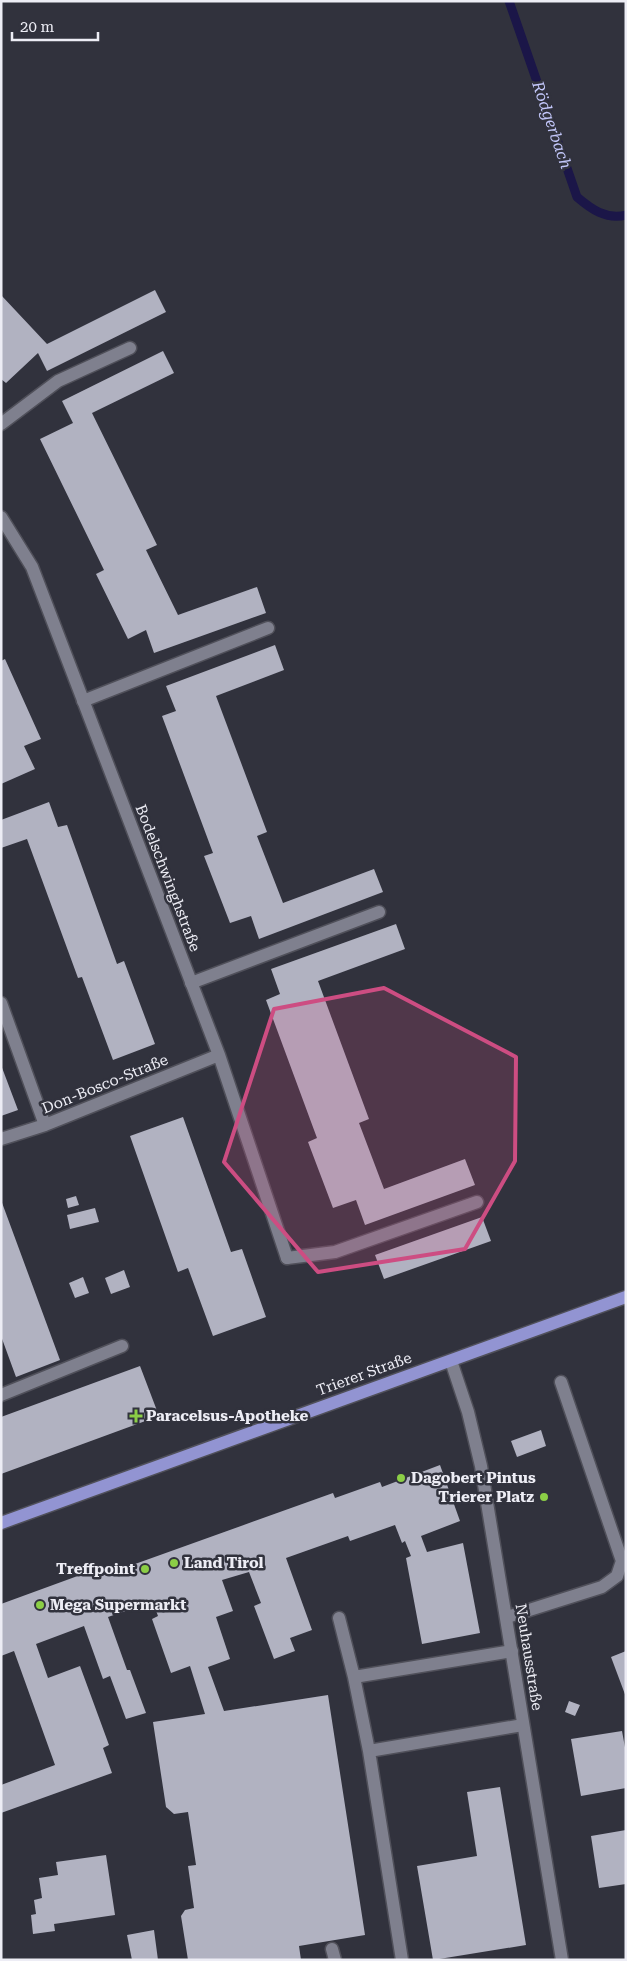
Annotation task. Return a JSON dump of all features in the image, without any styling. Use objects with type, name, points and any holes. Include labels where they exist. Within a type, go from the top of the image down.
[{"type":"main road","name":"Trierer Straße","points":[[1,1523],[626,1297]]},
{"type":"street","points":[[1,424],[58,381],[130,348]]},
{"type":"street","name":"Bodelschwinghstraße","points":[[1,517],[32,567],[219,1056],[287,1258],[335,1252],[477,1202]]},
{"type":"street","points":[[83,701],[268,628]]},
{"type":"street","points":[[191,983],[379,912]]},
{"type":"street","points":[[1,1003],[44,1125]]},
{"type":"street","name":"Don-Bosco-Straße","points":[[1,1139],[44,1125],[219,1056]]},
{"type":"street","points":[[1,1395],[122,1346]]},
{"type":"street","name":"Neuhausstraße","points":[[451,1361],[468,1412],[482,1466],[562,1960]]},
{"type":"street","points":[[506,1617],[602,1587],[617,1576],[622,1561],[561,1382]]},
{"type":"street","points":[[339,1618],[354,1677],[369,1751],[402,1960]]},
{"type":"street","points":[[354,1677],[512,1652]]},
{"type":"street","points":[[369,1751],[523,1725]]},
{"type":"highlighted area","points":[[384,988],[516,1057],[515,1161],[465,1249],[318,1272],[224,1162],[274,1009]]},
{"type":"building","points":[[155,290],[166,312],[47,371],[38,353],[6,383],[1,379],[1,295],[47,344]]},
{"type":"building","points":[[163,351],[174,373],[92,413],[157,545],[146,550],[178,615],[257,587],[266,613],[154,653],[146,630],[128,639],[96,574],[104,570],[40,439],[73,423],[62,401]]},
{"type":"building","points":[[275,645],[284,670],[216,696],[267,832],[257,836],[283,903],[374,869],[383,892],[259,939],[251,916],[230,923],[204,856],[213,853],[162,716],[176,711],[166,686]]},
{"type":"building","points":[[5,659],[41,739],[24,746],[35,769],[1,784],[1,661]]},
{"type":"building","points":[[49,802],[58,827],[67,825],[117,964],[124,961],[155,1044],[113,1060],[82,977],[78,978],[27,839],[1,848],[1,820]]},
{"type":"building","points":[[396,924],[405,949],[318,981],[369,1119],[359,1123],[384,1189],[465,1159],[475,1185],[365,1225],[356,1200],[333,1208],[308,1142],[317,1138],[266,1000],[280,994],[271,969]]},
{"type":"building","points":[[1,1065],[18,1110],[1,1116]]},
{"type":"building","points":[[183,1117],[231,1252],[242,1249],[266,1317],[213,1336],[188,1268],[178,1272],[130,1136]]},
{"type":"building","points":[[76,1196],[79,1205],[68,1208],[66,1199]]},
{"type":"building","points":[[1,1200],[60,1360],[16,1377],[1,1336]]},
{"type":"building","points":[[95,1208],[99,1222],[70,1229],[67,1215]]},
{"type":"building","points":[[482,1217],[491,1241],[384,1279],[375,1255]]},
{"type":"building","points":[[124,1270],[130,1287],[111,1294],[105,1278]]},
{"type":"building","points":[[83,1277],[89,1293],[75,1298],[69,1283]]},
{"type":"building","points":[[140,1366],[159,1416],[1,1474],[1,1417]]},
{"type":"building","points":[[541,1430],[546,1446],[517,1457],[511,1441]]},
{"type":"building","points":[[440,1465],[460,1521],[421,1536],[427,1552],[463,1543],[480,1633],[422,1644],[406,1558],[411,1556],[405,1541],[402,1543],[395,1525],[350,1541],[348,1536],[286,1558],[312,1630],[290,1638],[295,1651],[274,1659],[254,1606],[261,1603],[249,1572],[222,1580],[233,1611],[216,1617],[230,1659],[208,1667],[224,1711],[328,1695],[365,1935],[299,1946],[301,1960],[188,1960],[181,1916],[185,1910],[194,1908],[188,1866],[196,1865],[188,1812],[174,1814],[166,1807],[153,1722],[205,1714],[190,1666],[171,1673],[152,1619],[158,1616],[154,1605],[138,1611],[137,1607],[108,1617],[127,1670],[130,1670],[146,1713],[126,1719],[110,1676],[103,1679],[84,1626],[36,1644],[48,1678],[80,1666],[109,1745],[103,1748],[112,1773],[1,1813],[1,1785],[55,1765],[14,1651],[1,1656],[1,1604],[94,1570],[96,1578],[333,1493],[335,1498],[380,1482],[382,1487]]},
{"type":"building","points":[[626,1651],[626,1697],[611,1657]]},
{"type":"building","points":[[569,1701],[580,1705],[575,1716],[565,1712]]},
{"type":"building","points":[[622,1731],[626,1753],[626,1788],[581,1796],[571,1739]]},
{"type":"building","points":[[500,1787],[526,1945],[433,1960],[417,1866],[477,1856],[467,1792]]},
{"type":"building","points":[[626,1830],[626,1884],[599,1888],[591,1836]]},
{"type":"building","points":[[106,1855],[115,1915],[54,1924],[55,1931],[33,1934],[31,1915],[36,1914],[34,1900],[42,1898],[39,1878],[58,1875],[56,1862]]},
{"type":"building","points":[[154,1930],[158,1960],[132,1960],[127,1935]]},
{"type":"waterway","name":"Rödgerbach","points":[[509,1],[577,197],[588,206],[605,215],[626,215]]},
{"type":"place","name":"Paracelsus-Apotheke","points":[[136,1416]]},
{"type":"place","name":"Dagobert Pintus","points":[[401,1478]]},
{"type":"place","name":"Trierer Platz","points":[[544,1497]]},
{"type":"place","name":"Land Tirol","points":[[174,1563]]},
{"type":"place","name":"Treffpoint","points":[[145,1569]]},
{"type":"place","name":"Mega Supermarkt","points":[[40,1605]]}]
